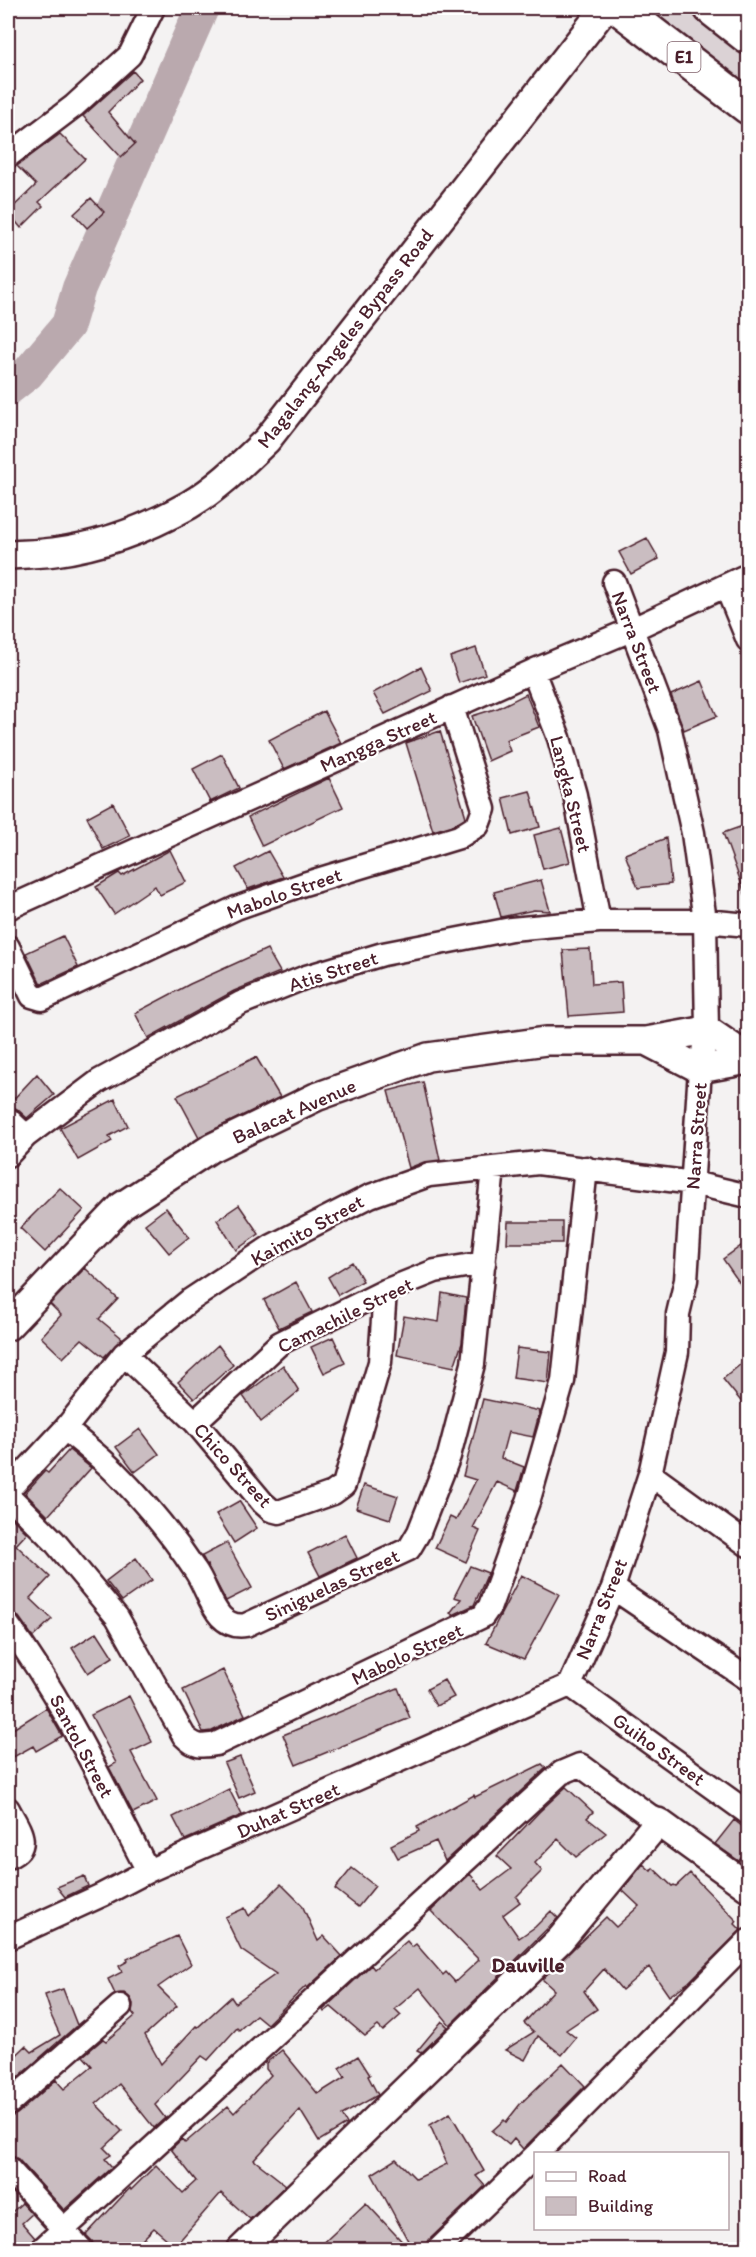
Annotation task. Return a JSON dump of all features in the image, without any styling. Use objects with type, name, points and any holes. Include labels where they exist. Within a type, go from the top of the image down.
[{"type":"highway","name":"E1","points":[[619,8],[748,107]]},
{"type":"highway","points":[[711,8],[748,36]]},
{"type":"street","points":[[8,156],[74,106],[130,55],[153,8]]},
{"type":"street","name":"Magalang-Angeles Bypass Road","points":[[8,555],[53,552],[90,545],[141,528],[190,504],[229,476],[267,440],[605,8]]},
{"type":"street","name":"Mangga Street","points":[[8,908],[452,707],[633,629],[748,575]]},
{"type":"street","name":"Narra Street","points":[[570,1685],[613,1588],[650,1474],[676,1352],[678,1314],[686,1280],[700,1069],[707,1030],[705,921],[693,833],[670,729],[614,582]]},
{"type":"street","points":[[726,586],[748,640]]},
{"type":"street","name":"Langka Street","points":[[533,671],[559,738],[575,795],[599,921]]},
{"type":"street","name":"Mabolo Street","points":[[8,947],[32,996],[42,999],[236,908],[304,884],[459,837],[478,825],[484,809],[452,707]]},
{"type":"street","name":"Atis Street","points":[[8,1155],[26,1136],[99,1081],[242,1003],[306,977],[383,954],[512,928],[599,921],[705,921],[748,925]]},
{"type":"street","points":[[707,1030],[748,1059]]},
{"type":"street","name":"Balacat Avenue","points":[[8,1326],[122,1206],[211,1148],[315,1097],[428,1057],[546,1041],[646,1041],[707,1030]]},
{"type":"street","name":"Balacat Avenue","points":[[646,1041],[700,1069]]},
{"type":"street","points":[[700,1069],[748,1059]]},
{"type":"street","points":[[8,1119],[26,1136]]},
{"type":"street","name":"Kaimito Street","points":[[8,1490],[65,1429],[124,1354],[189,1301],[272,1246],[370,1196],[429,1175],[538,1163],[693,1183],[748,1196]]},
{"type":"street","name":"Siniguelas Street","points":[[65,1429],[113,1470],[157,1520],[196,1571],[219,1615],[225,1622],[235,1627],[246,1625],[409,1549],[419,1532],[449,1456],[473,1364],[493,1168]]},
{"type":"street","name":"Mabolo Street","points":[[8,1495],[54,1541],[117,1617],[184,1736],[193,1746],[204,1747],[216,1744],[483,1616],[490,1606],[529,1498],[563,1381],[586,1168]]},
{"type":"street","name":"Camachile Street","points":[[195,1422],[280,1343],[385,1292],[435,1271],[484,1263]]},
{"type":"street","name":"Chico Street","points":[[124,1354],[195,1422],[263,1503],[271,1510],[279,1512],[333,1493],[344,1485],[380,1362],[385,1292]]},
{"type":"street","points":[[650,1474],[748,1545]]},
{"type":"street","points":[[613,1588],[748,1679]]},
{"type":"street","name":"Santol Street","points":[[8,1625],[34,1660],[60,1702],[148,1871]]},
{"type":"street","name":"Guiho Street","points":[[570,1685],[748,1813]]},
{"type":"street","name":"Duhat Street","points":[[8,1938],[148,1871],[570,1685]]},
{"type":"street","points":[[40,2250],[561,1773],[580,1765],[748,1887]]},
{"type":"street","points":[[8,1809],[21,1834],[23,1844],[18,1852],[8,1857]]},
{"type":"street","points":[[241,2250],[560,1940],[658,1822]]},
{"type":"street","points":[[538,2152],[748,1941]]},
{"type":"street","points":[[8,2104],[120,2006]]},
{"type":"street","points":[[438,2250],[534,2156]]},
{"type":"street","points":[[8,2168],[82,2250]]},
{"type":"shaded area","points":[[633,8],[696,8],[748,48],[748,96]]},
{"type":"building","points":[[133,71],[140,79],[108,112],[135,144],[121,157],[83,116]]},
{"type":"building","points":[[60,134],[85,159],[39,202],[43,206],[21,228],[8,212],[36,185],[17,166]]},
{"type":"building","points":[[91,198],[104,212],[87,228],[74,214]]},
{"type":"building","points":[[647,538],[659,559],[631,574],[619,552]]},
{"type":"building","points":[[476,648],[485,674],[459,683],[450,657]]},
{"type":"building","points":[[421,667],[432,691],[385,714],[373,693]]},
{"type":"building","points":[[702,681],[717,716],[684,730],[671,695]]},
{"type":"building","points":[[526,694],[539,727],[506,740],[510,751],[488,761],[472,716],[498,708]]},
{"type":"building","points":[[324,711],[341,743],[284,769],[269,740]]},
{"type":"building","points":[[440,731],[466,817],[453,825],[433,831],[406,743]]},
{"type":"building","points":[[222,754],[239,788],[210,802],[193,769]]},
{"type":"building","points":[[329,778],[343,807],[262,846],[248,817]]},
{"type":"building","points":[[530,791],[540,827],[512,835],[503,798]]},
{"type":"building","points":[[113,803],[130,836],[103,849],[87,817]]},
{"type":"building","points":[[748,824],[748,898],[747,899],[723,833]]},
{"type":"building","points":[[561,828],[570,862],[543,869],[534,835]]},
{"type":"building","points":[[666,838],[671,884],[638,888],[625,854]]},
{"type":"building","points":[[170,850],[186,882],[160,895],[155,886],[114,914],[96,887],[119,873],[122,876]]},
{"type":"building","points":[[268,851],[283,877],[248,889],[236,868]]},
{"type":"building","points":[[541,880],[550,911],[534,910],[501,917],[494,892]]},
{"type":"building","points":[[63,936],[78,967],[41,984],[26,953]]},
{"type":"building","points":[[267,949],[280,972],[234,991],[148,1038],[135,1013],[190,984]]},
{"type":"building","points":[[590,949],[592,984],[621,982],[623,1012],[569,1016],[563,950]]},
{"type":"building","points":[[256,1057],[280,1097],[199,1137],[177,1096]]},
{"type":"building","points":[[37,1074],[54,1095],[27,1118],[8,1105]]},
{"type":"building","points":[[423,1082],[440,1160],[424,1162],[409,1168],[388,1091]]},
{"type":"building","points":[[115,1099],[128,1126],[109,1136],[112,1141],[78,1160],[60,1128]]},
{"type":"building","points":[[60,1188],[84,1210],[45,1252],[20,1228]]},
{"type":"building","points":[[239,1205],[259,1234],[236,1250],[217,1220]]},
{"type":"building","points":[[166,1208],[189,1237],[169,1253],[145,1224]]},
{"type":"building","points":[[508,1222],[562,1222],[562,1243],[507,1243]]},
{"type":"building","points":[[748,1241],[748,1295],[723,1259]]},
{"type":"building","points":[[352,1262],[363,1281],[338,1295],[328,1277]]},
{"type":"building","points":[[85,1268],[118,1299],[99,1319],[122,1338],[104,1357],[82,1339],[63,1358],[41,1337],[61,1315],[50,1304]]},
{"type":"building","points":[[296,1282],[312,1312],[279,1328],[264,1300]]},
{"type":"building","points":[[442,1293],[466,1298],[462,1343],[454,1367],[397,1355],[404,1316],[439,1322]]},
{"type":"building","points":[[333,1337],[345,1363],[324,1373],[311,1347]]},
{"type":"building","points":[[218,1345],[233,1365],[194,1399],[178,1382]]},
{"type":"building","points":[[517,1348],[551,1352],[548,1383],[513,1378]]},
{"type":"building","points":[[748,1358],[748,1410],[723,1379]]},
{"type":"building","points":[[283,1365],[299,1391],[261,1422],[243,1396]]},
{"type":"building","points":[[483,1399],[540,1411],[533,1437],[508,1432],[501,1458],[524,1467],[517,1491],[497,1482],[473,1528],[480,1531],[466,1562],[435,1548],[450,1517],[456,1520],[476,1480],[463,1476]]},
{"type":"building","points":[[140,1429],[159,1454],[135,1472],[116,1447]]},
{"type":"building","points":[[69,1450],[91,1468],[48,1516],[25,1493]]},
{"type":"building","points":[[364,1485],[398,1496],[390,1519],[356,1508]]},
{"type":"building","points":[[239,1501],[257,1528],[234,1543],[216,1514]]},
{"type":"building","points":[[8,1514],[27,1533],[16,1545],[50,1577],[30,1598],[52,1619],[33,1637],[19,1617],[8,1612]]},
{"type":"building","points":[[345,1534],[357,1558],[320,1576],[308,1553]]},
{"type":"building","points":[[227,1543],[252,1588],[226,1601],[202,1556]]},
{"type":"building","points":[[136,1558],[152,1580],[122,1601],[106,1581]]},
{"type":"building","points":[[470,1566],[488,1573],[474,1605],[453,1615],[450,1613],[461,1599],[454,1597]]},
{"type":"building","points":[[521,1575],[559,1594],[524,1659],[486,1643]]},
{"type":"building","points":[[97,1632],[113,1657],[88,1673],[72,1648]]},
{"type":"building","points":[[223,1670],[245,1715],[212,1731],[203,1732],[183,1690]]},
{"type":"building","points":[[444,1680],[454,1697],[436,1706],[427,1689]]},
{"type":"building","points":[[398,1688],[410,1718],[296,1765],[283,1735]]},
{"type":"building","points":[[129,1696],[152,1742],[131,1752],[157,1801],[133,1813],[109,1767],[116,1763],[91,1715]]},
{"type":"building","points":[[46,1708],[62,1736],[36,1751],[33,1746],[8,1760],[8,1732]]},
{"type":"building","points":[[240,1757],[255,1791],[239,1798],[224,1763]]},
{"type":"building","points":[[542,1764],[546,1768],[445,1861],[436,1841],[398,1858],[391,1845],[419,1831],[417,1827],[474,1795],[475,1797]]},
{"type":"building","points":[[566,1787],[593,1812],[587,1818],[606,1833],[576,1857],[558,1839],[535,1863],[542,1871],[516,1897],[520,1902],[503,1915],[519,1938],[535,1927],[551,1911],[558,1918],[450,2025],[420,1988],[395,2009],[401,2015],[383,2031],[378,2026],[365,2036],[331,2007],[324,2012],[323,2010],[371,1965],[374,1969],[407,1941],[412,1947],[416,1944],[443,1975],[446,1972],[455,1982],[479,1960],[431,1911],[470,1874],[483,1890],[511,1869],[497,1856]]},
{"type":"building","points":[[229,1789],[242,1815],[185,1840],[173,1817]]},
{"type":"building","points":[[734,1820],[748,1831],[748,1848],[739,1861],[715,1844]]},
{"type":"building","points":[[643,1864],[651,1871],[653,1868],[672,1886],[676,1886],[690,1873],[737,1921],[735,1924],[741,1930],[689,1982],[669,1996],[649,1967],[622,1990],[604,1969],[584,1991],[597,2009],[566,2030],[576,2038],[562,2055],[538,2036],[525,2060],[505,2050],[534,2032],[524,2023],[554,1990],[542,1979],[606,1917],[616,1927],[639,1906],[622,1890]]},
{"type":"building","points":[[352,1868],[375,1886],[358,1907],[335,1889]]},
{"type":"building","points":[[84,1876],[88,1886],[65,1897],[57,1887]]},
{"type":"building","points":[[281,1884],[302,1905],[318,1941],[324,1936],[342,1956],[307,1988],[306,1986],[267,2024],[256,2015],[239,2030],[237,2028],[208,2060],[202,2056],[155,2105],[165,2118],[154,2128],[119,2084],[96,2104],[122,2131],[104,2148],[111,2155],[105,2159],[112,2167],[64,2210],[18,2159],[8,2155],[8,2117],[17,2114],[56,2080],[64,2089],[92,2066],[83,2056],[103,2039],[106,2041],[135,2016],[132,2012],[133,2004],[130,1998],[124,1993],[115,1994],[108,1979],[122,1972],[119,1966],[128,1961],[127,1959],[177,1936],[191,1964],[158,1987],[177,2006],[145,2035],[161,2064],[196,2026],[198,2027],[231,1997],[235,2003],[276,1974],[241,1950],[225,1917],[245,1908],[249,1916]]},
{"type":"building","points":[[63,1989],[77,2025],[83,2020],[8,2086],[8,2063],[26,2046],[32,2052],[60,2035],[49,2011],[45,1995]]},
{"type":"building","points":[[442,2021],[448,2027],[421,2053],[417,2051]]},
{"type":"building","points":[[282,2050],[318,2094],[345,2077],[339,2068],[358,2056],[370,2075],[368,2076],[378,2095],[342,2115],[347,2124],[319,2141],[300,2110],[254,2160],[286,2185],[250,2219],[221,2193],[175,2246],[154,2228],[132,2250],[95,2250],[92,2241],[86,2235],[130,2188],[131,2190],[156,2165],[183,2193],[196,2181],[171,2149],[182,2139],[185,2143],[228,2106],[234,2113],[271,2075],[266,2069],[266,2063]]},
{"type":"building","points":[[563,2063],[585,2086],[523,2149],[514,2139],[509,2145],[492,2131],[504,2120],[506,2122],[521,2103]]},
{"type":"building","points":[[450,2113],[484,2171],[476,2176],[485,2186],[429,2240],[425,2250],[413,2250],[372,2174],[396,2159],[416,2179],[447,2164],[430,2125]]},
{"type":"building","points":[[22,2203],[32,2214],[22,2223],[35,2238],[28,2245],[28,2250],[8,2250],[8,2207],[12,2212]]},
{"type":"building","points":[[366,2203],[410,2250],[316,2250]]},
{"type":"waterway","points":[[8,389],[27,374],[68,325],[79,288],[202,8]]},
{"type":"district","name":"Dauville","points":[[528,1965]]}]
